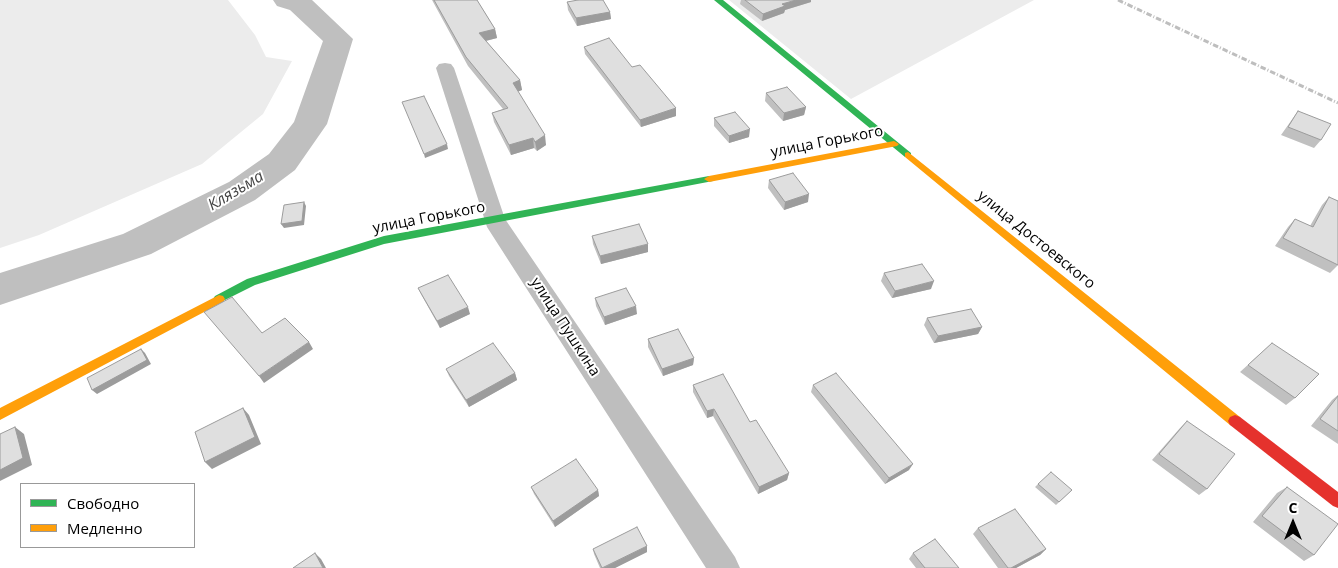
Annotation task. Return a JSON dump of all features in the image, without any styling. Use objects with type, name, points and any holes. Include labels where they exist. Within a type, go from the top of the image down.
[{"type":"street","name":"улица Достоевского","points":[[718,0],[1178,376],[1338,501]]},
{"type":"street","name":"улица Пушкина","points":[[444,68],[495,221],[724,568]]},
{"type":"street","name":"улица Горького","points":[[0,414],[251,282],[384,240],[495,221],[894,144]]},
{"type":"shaded area","points":[[0,0],[228,0],[255,35],[266,57],[292,61],[263,114],[202,164],[39,235],[0,248]]},
{"type":"shaded area","points":[[729,0],[1034,0],[851,99]]},
{"type":"building","points":[[434,0],[477,0],[495,29],[479,33],[520,80],[513,83],[545,135],[535,142],[533,138],[509,145],[492,113],[508,108],[466,57]]},
{"type":"building","points":[[603,0],[610,12],[576,18],[567,2]]},
{"type":"building","points":[[745,0],[796,0],[782,4],[785,6],[763,14]]},
{"type":"building","points":[[609,38],[632,67],[640,65],[676,108],[640,120],[584,47]]},
{"type":"building","points":[[787,87],[806,107],[784,113],[766,93]]},
{"type":"building","points":[[424,96],[447,144],[424,154],[402,102]]},
{"type":"building","points":[[1298,111],[1331,124],[1321,140],[1288,127]]},
{"type":"building","points":[[735,112],[750,129],[729,136],[714,118]]},
{"type":"building","points":[[793,173],[809,194],[785,202],[769,180]]},
{"type":"building","points":[[1329,197],[1338,201],[1338,265],[1283,238],[1295,219],[1313,227]]},
{"type":"building","points":[[304,202],[302,221],[281,224],[284,205]]},
{"type":"building","points":[[639,224],[648,244],[600,256],[592,236]]},
{"type":"building","points":[[922,264],[934,281],[895,291],[884,273]]},
{"type":"building","points":[[448,275],[468,307],[437,321],[418,288]]},
{"type":"building","points":[[626,288],[636,306],[604,317],[595,298]]},
{"type":"building","points":[[232,297],[262,333],[285,318],[309,342],[259,376],[204,312]]},
{"type":"building","points":[[971,309],[982,327],[938,336],[927,318]]},
{"type":"building","points":[[678,329],[694,358],[662,369],[648,339]]},
{"type":"building","points":[[493,343],[515,373],[466,400],[446,369]]},
{"type":"building","points":[[1272,343],[1319,374],[1295,398],[1248,365]]},
{"type":"building","points":[[141,349],[147,360],[92,390],[87,378]]},
{"type":"building","points":[[836,373],[913,464],[889,478],[813,385]]},
{"type":"building","points":[[723,374],[750,422],[756,420],[789,473],[759,487],[714,409],[707,411],[693,385]]},
{"type":"building","points":[[1338,396],[1338,431],[1320,419]]},
{"type":"building","points":[[243,408],[255,437],[205,462],[195,432]]},
{"type":"building","points":[[1187,421],[1235,454],[1207,489],[1159,454]]},
{"type":"building","points":[[15,427],[23,458],[0,470],[0,434]]},
{"type":"building","points":[[576,459],[598,490],[553,521],[531,487]]},
{"type":"building","points":[[1051,472],[1072,490],[1059,502],[1038,484]]},
{"type":"building","points":[[1287,487],[1338,524],[1314,555],[1262,516]]},
{"type":"building","points":[[1015,509],[1046,549],[1008,568],[978,528]]},
{"type":"building","points":[[637,527],[647,546],[602,568],[593,549]]},
{"type":"building","points":[[935,539],[959,568],[925,568],[913,553]]},
{"type":"building","points":[[315,553],[323,568],[293,568]]},
{"type":"waterway","name":"Клязьма","points":[[0,289],[137,244],[242,191],[282,162],[310,124],[338,39],[300,4],[287,0]]},
{"type":"railway","points":[[1118,0],[1338,103]]},
{"type":"traffic: fast","points":[[718,0],[908,155]]},
{"type":"traffic: fast","points":[[219,299],[251,282],[384,240],[709,179]]},
{"type":"traffic: slow","points":[[709,179],[894,144]]},
{"type":"traffic: slow","points":[[908,155],[1235,421]]},
{"type":"traffic: slow","points":[[0,414],[219,299]]},
{"type":"traffic: jam","points":[[1235,421],[1338,501]]}]
